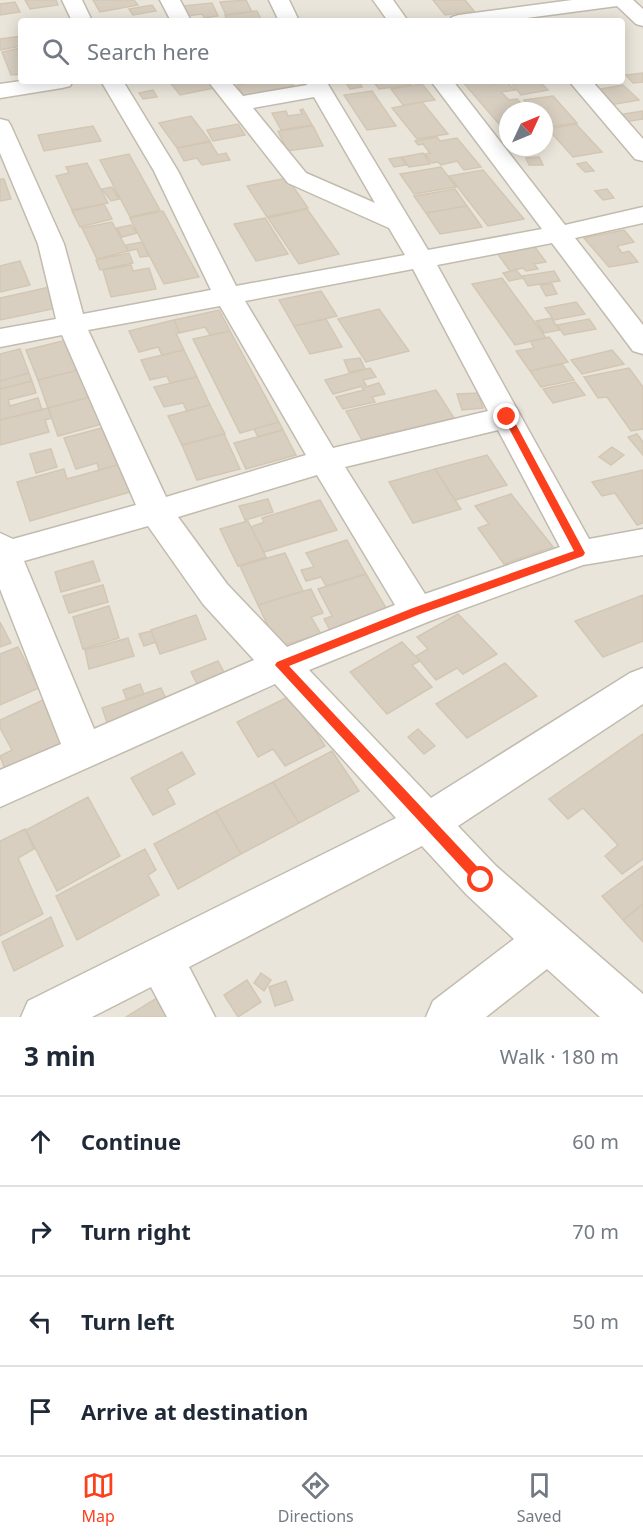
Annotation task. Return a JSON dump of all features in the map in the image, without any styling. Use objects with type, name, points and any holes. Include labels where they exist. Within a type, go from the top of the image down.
[{"type":"street","points":[[72,0],[81,18]]},
{"type":"street","points":[[170,0],[179,18]]},
{"type":"street","points":[[279,0],[288,18]]},
{"type":"street","points":[[383,0],[396,18]]},
{"type":"street","points":[[479,18],[616,0]]},
{"type":"street","points":[[622,0],[643,20]]},
{"type":"street","points":[[0,91],[43,84]]},
{"type":"street","points":[[114,84],[166,171],[228,296],[417,611]]},
{"type":"street","points":[[221,84],[297,178],[397,222]]},
{"type":"street","points":[[444,84],[643,345]]},
{"type":"street","points":[[583,84],[643,154]]},
{"type":"street","points":[[238,104],[316,85],[421,260],[580,553]]},
{"type":"street","points":[[0,126],[51,244],[72,326],[156,512],[215,594],[481,880],[634,1017]]},
{"type":"street","points":[[0,338],[559,234],[643,215]]},
{"type":"street","points":[[84,752],[2,550],[156,512],[325,461],[507,417]]},
{"type":"street","points":[[0,789],[280,665],[417,611],[580,553],[643,542]]},
{"type":"street","points":[[44,1017],[429,822],[640,692]]},
{"type":"street","points":[[449,1017],[549,940]]},
{"type":"street","points":[[159,957],[192,1017]]},
{"type":"shaded area","points":[[0,0],[643,0],[643,1017],[0,1017]]},
{"type":"building","points":[[25,0],[56,0],[58,5],[30,9]]},
{"type":"building","points":[[93,0],[134,0],[138,5],[100,12]]},
{"type":"building","points":[[246,0],[252,12],[226,15],[220,2]]},
{"type":"building","points":[[433,0],[465,0],[474,11],[445,15]]},
{"type":"building","points":[[15,2],[20,12],[0,15],[0,4]]},
{"type":"building","points":[[212,3],[218,16],[204,18],[202,14],[187,16],[183,6]]},
{"type":"building","points":[[152,5],[156,11],[133,15],[129,9]]},
{"type":"building","points":[[257,11],[260,18],[226,18],[225,15]]},
{"type":"building","points":[[18,36],[18,47],[0,50],[0,39]]},
{"type":"building","points":[[18,49],[18,74],[11,75],[2,52]]},
{"type":"building","points":[[643,73],[643,82],[633,83],[626,75]]},
{"type":"building","points":[[171,84],[211,84],[214,88],[180,95]]},
{"type":"building","points":[[292,84],[294,86],[279,89],[283,95],[247,101],[237,85]]},
{"type":"building","points":[[347,84],[360,84],[362,87],[350,89]]},
{"type":"building","points":[[375,84],[411,85],[379,89]]},
{"type":"building","points":[[422,84],[435,100],[403,105],[391,89]]},
{"type":"building","points":[[465,84],[509,84],[515,90],[501,92],[509,100],[517,99],[520,102],[499,102],[499,124]]},
{"type":"building","points":[[512,84],[542,84],[548,90],[521,95]]},
{"type":"building","points":[[623,85],[639,100],[610,105],[595,90]]},
{"type":"building","points":[[153,90],[157,97],[143,99],[139,93]]},
{"type":"building","points":[[372,91],[396,126],[367,130],[344,95]]},
{"type":"building","points":[[553,96],[577,123],[553,126],[553,102],[526,102],[524,100]]},
{"type":"building","points":[[422,102],[448,134],[417,139],[392,108]]},
{"type":"building","points":[[303,109],[312,125],[281,130],[272,113],[286,111],[288,116],[302,114],[300,110]]},
{"type":"building","points":[[643,111],[643,119],[624,122],[617,115]]},
{"type":"building","points":[[191,116],[210,141],[177,148],[159,123]]},
{"type":"building","points":[[238,124],[245,135],[213,141],[207,130]]},
{"type":"building","points":[[576,124],[602,152],[573,157],[553,135],[553,128]]},
{"type":"building","points":[[93,126],[101,141],[44,151],[38,135]]},
{"type":"building","points":[[313,126],[323,146],[287,151],[278,131]]},
{"type":"building","points":[[437,137],[440,141],[457,138],[481,167],[464,170],[457,161],[441,165],[438,162],[432,163],[425,154],[430,153],[423,144],[418,145],[415,141]]},
{"type":"building","points":[[210,142],[218,155],[226,153],[230,160],[202,165],[197,158],[184,161],[177,148]]},
{"type":"building","points":[[423,153],[430,164],[409,167],[402,157]]},
{"type":"building","points":[[129,154],[160,210],[130,217],[100,160]]},
{"type":"building","points":[[401,157],[406,165],[394,167],[389,159]]},
{"type":"building","points":[[539,157],[543,165],[529,165],[526,158]]},
{"type":"building","points":[[586,162],[594,171],[585,172],[577,164]]},
{"type":"building","points":[[87,163],[108,203],[72,210],[56,176],[69,173],[66,167]]},
{"type":"building","points":[[441,167],[456,187],[414,194],[400,174]]},
{"type":"building","points":[[483,170],[524,219],[488,226],[449,176]]},
{"type":"building","points":[[287,178],[308,208],[267,217],[247,186]]},
{"type":"building","points":[[0,179],[4,179],[11,199],[0,201]]},
{"type":"building","points":[[112,187],[119,199],[111,201],[102,189]]},
{"type":"building","points":[[455,189],[467,206],[426,213],[414,196]]},
{"type":"building","points":[[607,189],[614,198],[603,200],[595,191]]},
{"type":"building","points":[[104,204],[112,219],[80,227],[72,211]]},
{"type":"building","points":[[467,206],[482,227],[440,234],[426,213]]},
{"type":"building","points":[[307,209],[339,254],[299,264],[268,218]]},
{"type":"building","points":[[163,211],[199,277],[164,284],[130,218]]},
{"type":"building","points":[[265,218],[288,254],[256,261],[234,224]]},
{"type":"building","points":[[112,222],[128,251],[97,259],[82,228]]},
{"type":"building","points":[[131,225],[137,233],[122,237],[117,228]]},
{"type":"building","points":[[624,230],[634,242],[617,246],[622,253],[629,251],[638,262],[609,267],[584,238]]},
{"type":"building","points":[[142,242],[149,256],[140,257],[137,249],[128,251],[126,245]]},
{"type":"building","points":[[534,246],[546,262],[534,264],[538,269],[526,271],[523,268],[510,271],[497,253]]},
{"type":"building","points":[[129,253],[133,263],[100,270],[96,260]]},
{"type":"building","points":[[20,261],[30,285],[0,292],[0,266]]},
{"type":"building","points":[[131,265],[133,271],[149,268],[156,289],[111,297],[103,270]]},
{"type":"building","points":[[516,270],[523,278],[509,281],[503,273]]},
{"type":"building","points":[[554,271],[560,281],[528,286],[522,276]]},
{"type":"building","points":[[502,278],[546,338],[515,345],[472,284]]},
{"type":"building","points":[[552,284],[557,294],[546,296],[540,285]]},
{"type":"building","points":[[49,287],[57,308],[0,320],[0,298]]},
{"type":"building","points":[[321,291],[337,316],[294,326],[279,300]]},
{"type":"building","points":[[576,302],[585,314],[554,320],[545,308]]},
{"type":"building","points":[[379,309],[409,351],[366,362],[338,319]]},
{"type":"building","points":[[219,310],[230,331],[210,335],[205,327],[180,333],[174,320]]},
{"type":"building","points":[[551,318],[560,330],[544,333],[536,321]]},
{"type":"building","points":[[326,319],[342,347],[310,354],[294,326]]},
{"type":"building","points":[[589,319],[596,329],[564,335],[557,325]]},
{"type":"building","points":[[174,320],[180,333],[176,333],[184,350],[162,355],[158,347],[139,352],[129,331]]},
{"type":"building","points":[[230,331],[279,422],[240,433],[193,339]]},
{"type":"building","points":[[549,337],[568,362],[530,371],[516,351],[534,348],[530,341]]},
{"type":"building","points":[[67,340],[79,370],[38,380],[26,350]]},
{"type":"building","points":[[20,349],[29,373],[0,381],[0,354]]},
{"type":"building","points":[[184,350],[197,377],[170,383],[167,376],[150,380],[141,360]]},
{"type":"building","points":[[612,350],[624,364],[582,374],[571,360]]},
{"type":"building","points":[[360,358],[365,369],[349,372],[344,360]]},
{"type":"building","points":[[562,364],[574,380],[541,387],[530,371]]},
{"type":"building","points":[[370,368],[376,377],[363,380],[366,385],[333,394],[325,380]]},
{"type":"building","points":[[629,368],[643,387],[643,429],[631,431],[607,397],[598,398],[584,377]]},
{"type":"building","points":[[79,370],[90,397],[48,408],[38,380]]},
{"type":"building","points":[[29,373],[32,381],[0,389],[0,381]]},
{"type":"building","points":[[197,377],[210,405],[187,411],[183,403],[164,407],[154,387]]},
{"type":"building","points":[[32,381],[36,393],[8,400],[10,406],[38,398],[42,410],[0,420],[0,389]]},
{"type":"building","points":[[575,382],[585,395],[553,403],[543,389]]},
{"type":"building","points":[[379,383],[385,394],[372,397],[375,402],[343,409],[336,397],[364,390],[362,388]]},
{"type":"building","points":[[436,390],[454,418],[362,440],[346,411]]},
{"type":"building","points":[[478,393],[483,408],[462,410],[457,394]]},
{"type":"building","points":[[90,397],[102,424],[58,436],[48,408]]},
{"type":"building","points":[[210,405],[225,434],[182,445],[168,416]]},
{"type":"building","points":[[48,408],[52,418],[45,420],[49,432],[0,445],[0,420]]},
{"type":"building","points":[[279,422],[283,430],[258,437],[254,429]]},
{"type":"building","points":[[102,428],[118,465],[99,470],[97,463],[76,469],[64,438]]},
{"type":"building","points":[[283,430],[296,455],[246,469],[234,443]]},
{"type":"building","points":[[224,434],[240,469],[197,480],[182,445]]},
{"type":"building","points":[[637,434],[643,442],[643,455],[628,437]]},
{"type":"building","points":[[612,447],[624,455],[611,465],[599,457]]},
{"type":"building","points":[[51,449],[57,467],[36,473],[30,454]]},
{"type":"building","points":[[487,455],[507,485],[455,500],[435,469]]},
{"type":"building","points":[[118,465],[130,492],[30,521],[17,482],[64,469],[67,479]]},
{"type":"building","points":[[435,469],[461,509],[413,523],[389,482]]},
{"type":"building","points":[[643,470],[643,523],[637,525],[615,493],[602,496],[592,482]]},
{"type":"building","points":[[511,494],[553,547],[504,564],[478,528],[489,524],[475,506]]},
{"type":"building","points":[[268,499],[273,512],[245,520],[239,506]]},
{"type":"building","points":[[320,500],[337,530],[264,552],[251,527],[264,522],[262,518]]},
{"type":"building","points":[[248,521],[266,557],[238,566],[220,529]]},
{"type":"building","points":[[347,540],[366,574],[326,586],[321,577],[306,581],[301,570],[314,567],[306,553]]},
{"type":"building","points":[[285,553],[303,591],[258,605],[240,566]]},
{"type":"building","points":[[93,561],[100,581],[61,592],[55,572]]},
{"type":"building","points":[[366,574],[389,613],[331,632],[324,619],[332,616],[318,589]]},
{"type":"building","points":[[103,585],[108,602],[69,613],[63,596]]},
{"type":"building","points":[[311,589],[323,613],[311,617],[321,634],[278,647],[258,605]]},
{"type":"building","points":[[643,595],[643,641],[603,657],[575,621]]},
{"type":"building","points":[[109,606],[119,638],[83,649],[73,617]]},
{"type":"building","points":[[458,614],[497,654],[463,674],[457,668],[436,680],[416,656],[428,649],[417,637]]},
{"type":"building","points":[[196,615],[206,639],[160,654],[151,630]]},
{"type":"building","points":[[0,622],[11,643],[0,647]]},
{"type":"building","points":[[151,631],[156,642],[144,646],[139,634]]},
{"type":"building","points":[[128,638],[134,656],[89,669],[85,650]]},
{"type":"building","points":[[402,642],[420,661],[412,665],[432,687],[387,714],[350,672]]},
{"type":"building","points":[[18,647],[39,688],[0,705],[0,654]]},
{"type":"building","points":[[218,661],[230,683],[202,694],[191,672]]},
{"type":"building","points":[[505,663],[537,696],[467,738],[436,704]]},
{"type":"building","points":[[140,684],[144,694],[127,700],[123,690]]},
{"type":"building","points":[[161,688],[171,709],[110,731],[102,708]]},
{"type":"building","points":[[292,695],[325,746],[285,766],[273,749],[258,757],[237,722]]},
{"type":"building","points":[[45,699],[73,749],[6,772],[0,756],[12,750],[0,728],[0,720]]},
{"type":"building","points":[[418,729],[435,746],[424,754],[408,737]]},
{"type":"building","points":[[643,734],[643,859],[622,874],[605,856],[618,845],[583,808],[568,819],[549,799]]},
{"type":"building","points":[[332,751],[359,791],[299,823],[273,782]]},
{"type":"building","points":[[182,752],[195,774],[167,789],[175,804],[153,815],[131,778]]},
{"type":"building","points":[[273,782],[299,823],[241,854],[216,811]]},
{"type":"building","points":[[88,797],[120,856],[57,891],[26,830]]},
{"type":"building","points":[[216,811],[241,854],[178,889],[154,844]]},
{"type":"building","points":[[25,829],[34,849],[18,858],[43,914],[0,936],[0,841]]},
{"type":"building","points":[[145,849],[156,870],[148,875],[159,895],[77,940],[56,896]]},
{"type":"building","points":[[643,866],[643,904],[623,920],[602,896]]},
{"type":"building","points":[[643,904],[643,942],[623,920]]},
{"type":"building","points":[[51,917],[63,946],[14,971],[2,942]]},
{"type":"building","points":[[261,973],[271,980],[264,991],[254,983]]},
{"type":"building","points":[[247,980],[261,1002],[238,1017],[224,995]]},
{"type":"building","points":[[286,981],[293,1000],[275,1006],[269,987]]},
{"type":"building","points":[[160,996],[170,1017],[126,1017]]},
{"type":"route","points":[[481,880],[280,665],[417,611],[580,553],[507,417]]}]
